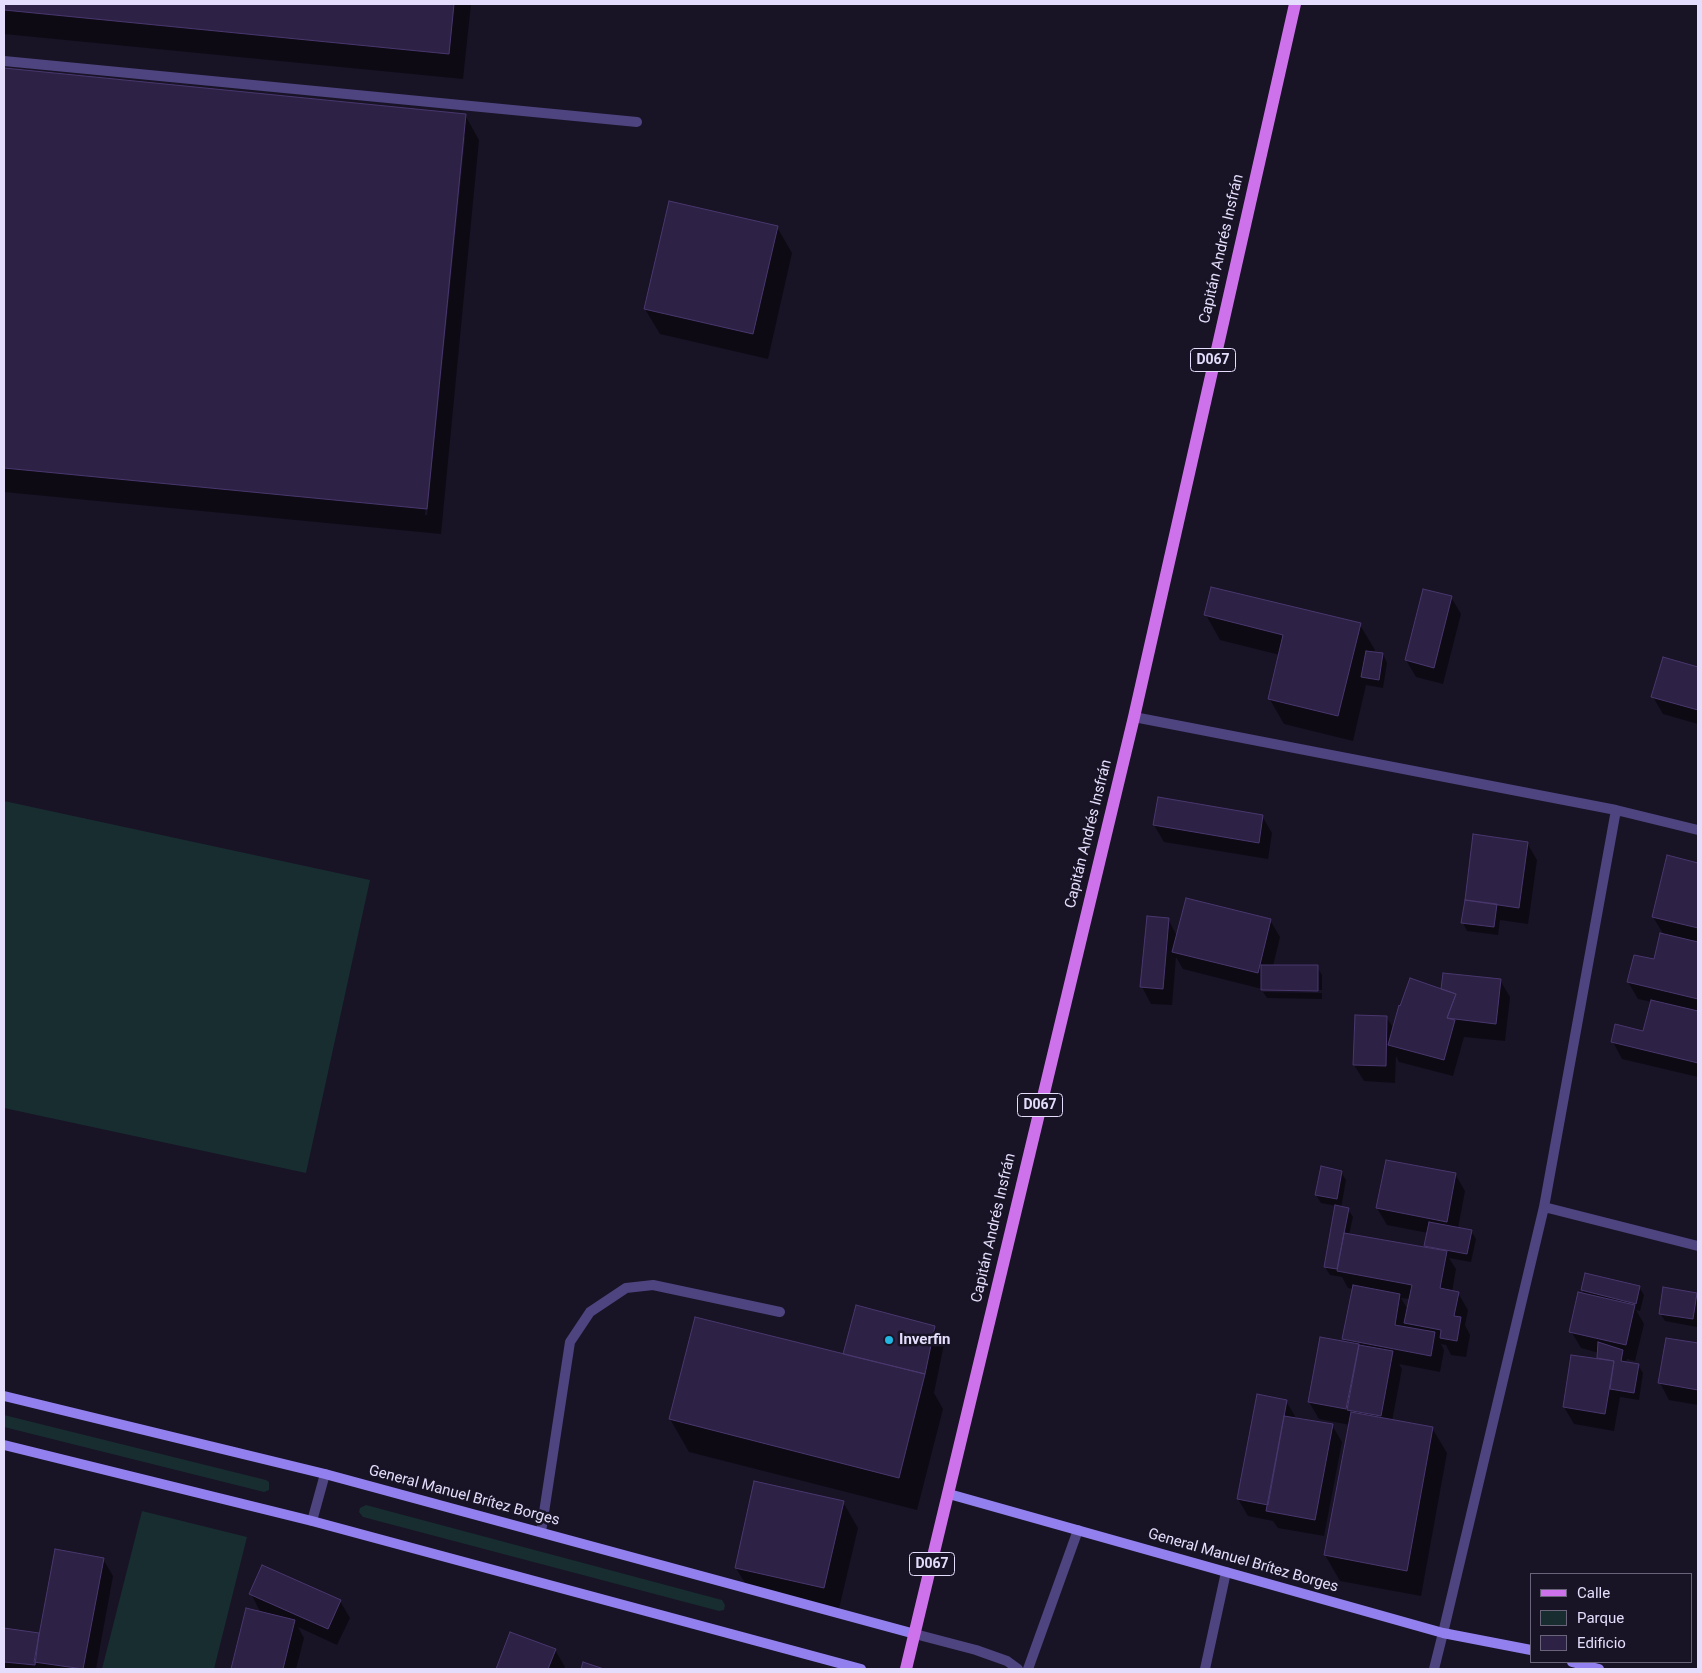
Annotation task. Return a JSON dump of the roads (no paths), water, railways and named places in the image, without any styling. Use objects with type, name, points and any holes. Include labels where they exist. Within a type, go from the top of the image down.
[{"type":"main road","name":"Capitán Andrés Insfrán","points":[[906,1669],[1134,717],[1295,4]]},
{"type":"main road","name":"General Manuel Brítez Borges","points":[[4,1396],[325,1474],[915,1634]]},
{"type":"main road","points":[[4,1445],[312,1521],[861,1669]]},
{"type":"main road","name":"General Manuel Brítez Borges","points":[[949,1494],[1443,1632],[1530,1650]]},
{"type":"main road","points":[[1576,1663],[1599,1669]]},
{"type":"street","points":[[4,61],[637,122]]},
{"type":"street","points":[[1134,717],[1616,810],[1698,830]]},
{"type":"street","points":[[1434,1669],[1544,1207],[1616,810]]},
{"type":"street","points":[[1544,1207],[1698,1246]]},
{"type":"street","points":[[541,1532],[570,1342],[590,1312],[626,1288],[653,1285],[780,1312]]},
{"type":"street","points":[[312,1521],[325,1474]]},
{"type":"street","points":[[1028,1669],[1078,1530]]},
{"type":"street","points":[[1205,1669],[1226,1572]]},
{"type":"street","points":[[915,1634],[976,1650],[1007,1661],[1018,1669]]},
{"type":"place","name":"Inverfin","points":[[889,1340]]}]
